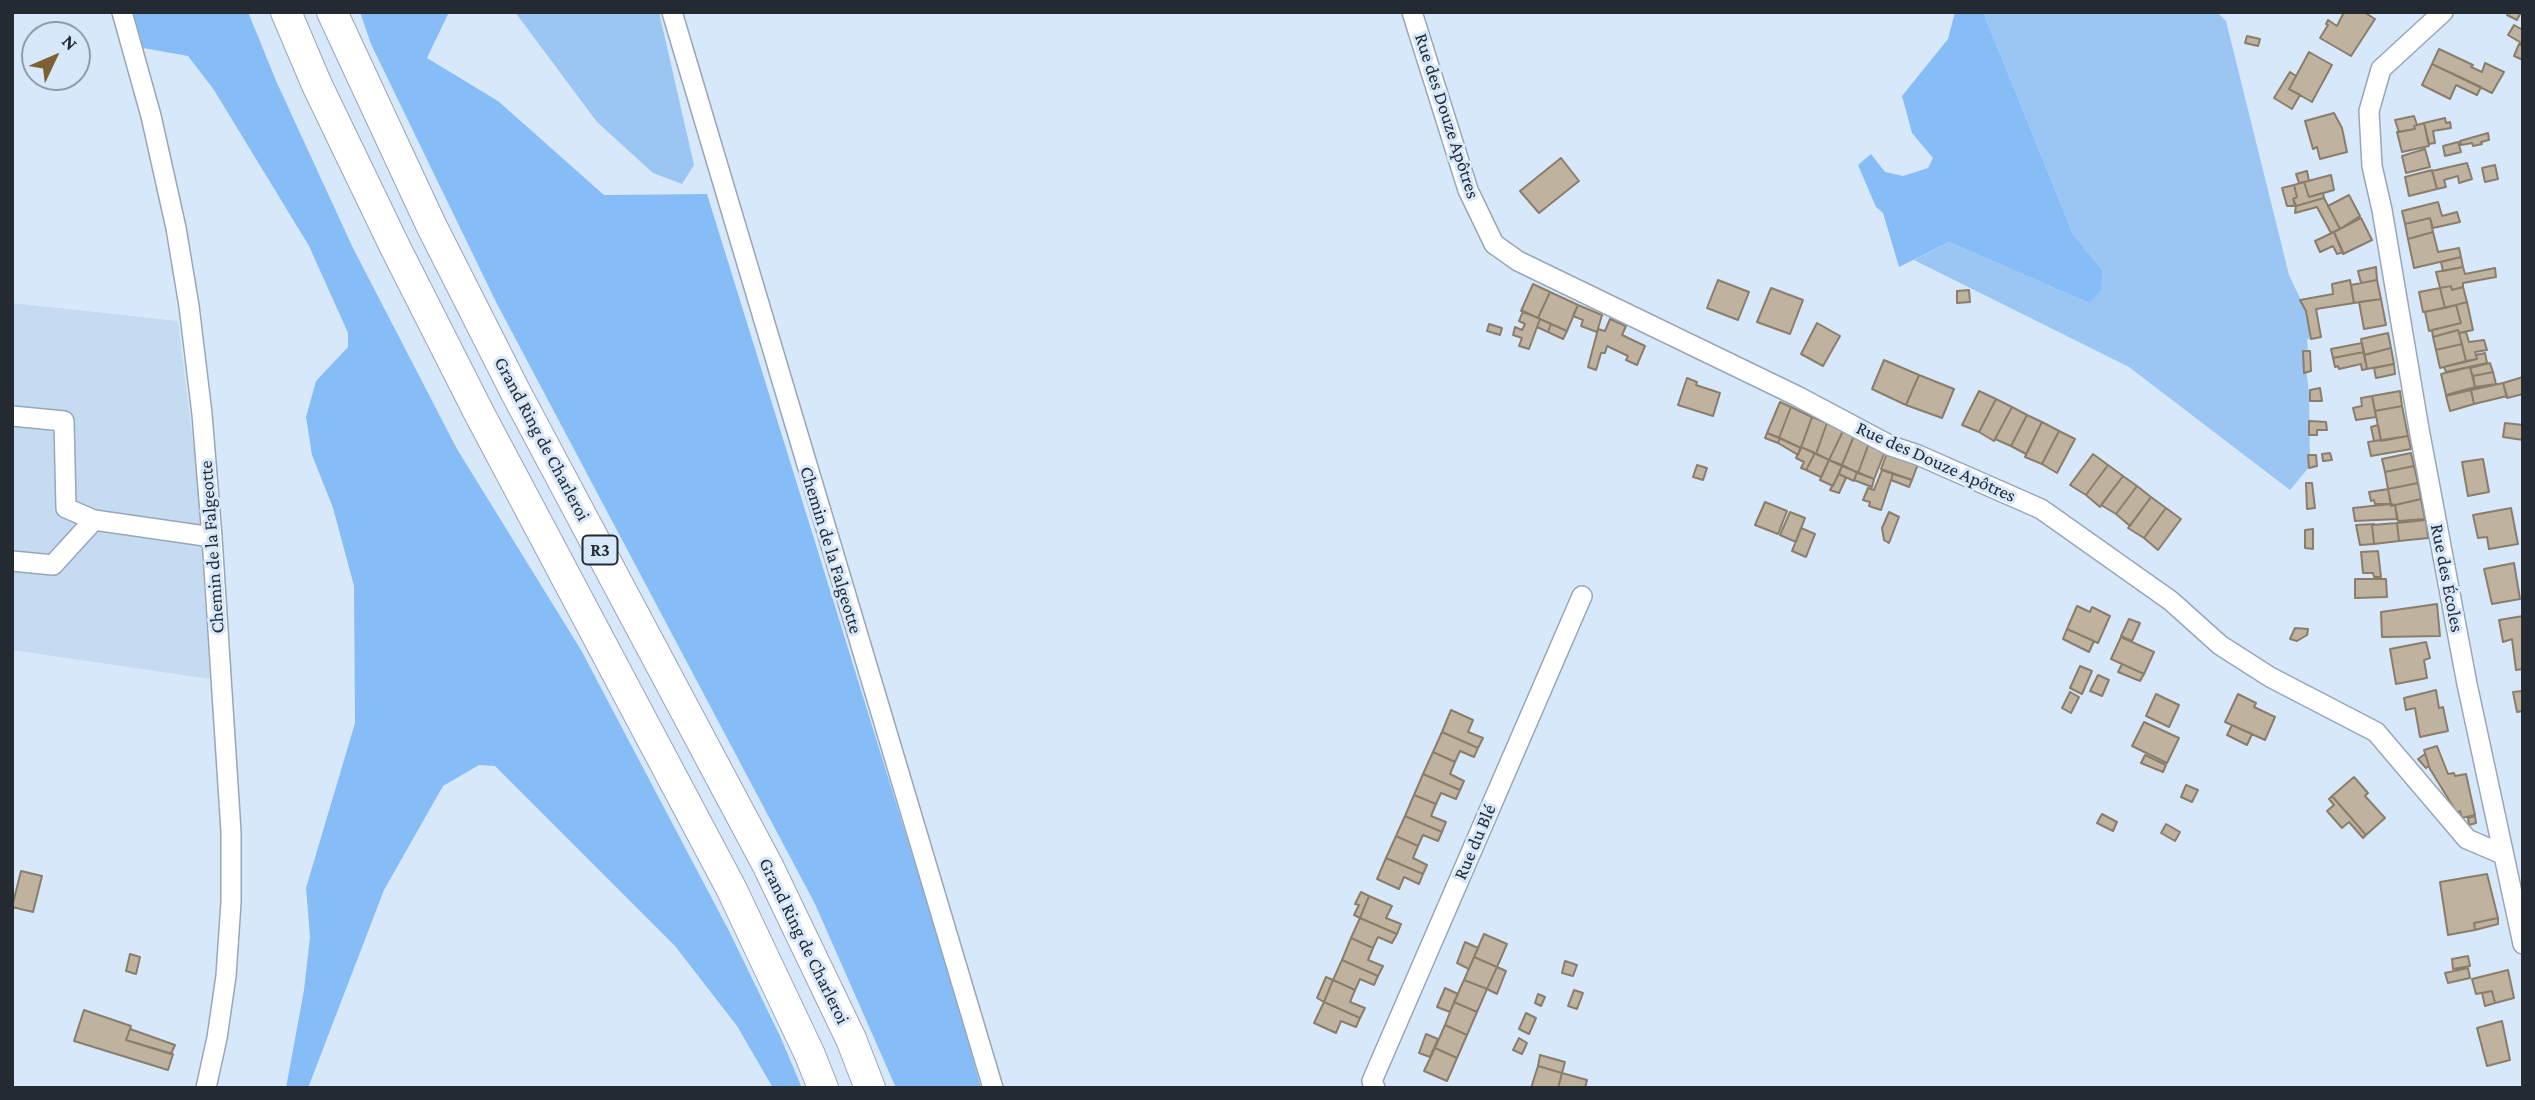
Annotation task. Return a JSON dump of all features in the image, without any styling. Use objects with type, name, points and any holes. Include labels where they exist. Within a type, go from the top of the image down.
[{"type":"highway","name":"R3","points":[[286,12],[317,85],[479,413],[732,890],[810,1055],[822,1088]]},
{"type":"highway","name":"Grand Ring de Charleroi","points":[[332,12],[431,225],[509,379],[768,866],[851,1039],[870,1088]]},
{"type":"street","name":"Chemin de la Falgeotte","points":[[122,12],[176,228],[202,414],[212,537],[231,832],[231,902],[226,976],[206,1088]]},
{"type":"street","name":"Chemin de la Falgeotte","points":[[672,12],[993,1088]]},
{"type":"street","name":"Rue des Douze Apôtres","points":[[1412,12],[1468,190],[1494,243],[1518,261],[1797,396],[1891,446],[2042,509],[2171,601],[2220,645],[2270,677],[2376,732],[2467,839],[2502,854]]},
{"type":"street","name":"Rue des Écoles","points":[[2443,12],[2381,69],[2369,111],[2372,166],[2459,644],[2523,944]]},
{"type":"street","points":[[12,416],[64,421],[66,508],[94,520],[212,537]]},
{"type":"street","points":[[12,561],[53,565],[94,520]]},
{"type":"street","name":"Rue du Blé","points":[[1376,1088],[1373,1081],[1582,596]]},
{"type":"shaded area","points":[[133,12],[248,12],[277,83],[353,248],[457,449],[581,650],[729,931],[802,1088],[773,1088],[737,1026],[675,946],[495,766],[479,765],[443,786],[384,890],[308,1088],[286,1088],[304,990],[310,937],[306,888],[355,723],[354,586],[333,508],[312,455],[306,417],[316,381],[348,347],[348,333],[309,246],[214,90],[188,56],[143,48]]},
{"type":"shaded area","points":[[360,12],[449,12],[427,58],[498,101],[604,195],[707,194],[951,980],[981,1088],[896,1088],[815,904],[496,302],[371,44]]},
{"type":"shaded area","points":[[515,12],[659,12],[694,165],[682,184],[653,173],[597,122]]},
{"type":"shaded area","points":[[1955,12],[1983,12],[2073,234],[2102,270],[2101,290],[2089,303],[1949,242],[1899,267],[1883,213],[1876,207],[1858,165],[1871,154],[1885,172],[1903,176],[1928,168],[1933,158],[1912,133],[1902,96],[1948,39]]},
{"type":"shaded area","points":[[1983,12],[2217,12],[2226,21],[2289,275],[2306,311],[2310,338],[2307,340],[2308,349],[2304,351],[2309,393],[2310,466],[2290,490],[2129,367],[1914,260],[1949,242],[2089,303],[2102,270],[2073,234]]},
{"type":"shaded area","points":[[12,303],[178,321],[198,484],[210,679],[12,650]]},
{"type":"building","points":[[2344,12],[2364,12],[2375,19],[2351,56],[2320,38],[2328,20],[2337,26]]},
{"type":"building","points":[[2509,12],[2521,12],[2517,20],[2507,15]]},
{"type":"building","points":[[2514,25],[2523,30],[2523,44],[2508,35]]},
{"type":"building","points":[[2247,36],[2260,39],[2258,46],[2245,43]]},
{"type":"building","points":[[2519,44],[2523,46],[2523,60],[2514,56]]},
{"type":"building","points":[[2439,49],[2482,72],[2485,63],[2504,72],[2492,93],[2432,64]]},
{"type":"building","points":[[2309,52],[2332,65],[2312,102],[2289,89]]},
{"type":"building","points":[[2432,64],[2481,87],[2477,95],[2456,85],[2450,99],[2422,85]]},
{"type":"building","points":[[2290,72],[2296,76],[2289,89],[2300,95],[2292,109],[2274,98]]},
{"type":"building","points":[[2334,113],[2342,128],[2347,152],[2320,159],[2317,147],[2313,149],[2305,121]]},
{"type":"building","points":[[2414,116],[2417,125],[2414,126],[2415,129],[2399,132],[2395,120]]},
{"type":"building","points":[[2445,118],[2446,123],[2450,122],[2451,128],[2433,131],[2435,143],[2429,144],[2424,123]]},
{"type":"building","points":[[2424,123],[2429,146],[2402,152],[2397,132],[2415,129],[2414,126]]},
{"type":"building","points":[[2488,133],[2489,140],[2481,142],[2482,144],[2461,145],[2460,141]]},
{"type":"building","points":[[2458,142],[2461,152],[2445,156],[2443,146]]},
{"type":"building","points":[[2425,149],[2430,167],[2406,173],[2402,156]]},
{"type":"building","points":[[1561,158],[1579,181],[1539,213],[1520,191]]},
{"type":"building","points":[[2467,163],[2472,179],[2459,183],[2458,176],[2444,180],[2446,187],[2437,189],[2432,171]]},
{"type":"building","points":[[2495,165],[2498,179],[2485,182],[2482,168]]},
{"type":"building","points":[[2432,170],[2437,189],[2409,196],[2405,177]]},
{"type":"building","points":[[2307,171],[2309,181],[2299,183],[2296,174]]},
{"type":"building","points":[[2331,175],[2334,190],[2309,197],[2304,182]]},
{"type":"building","points":[[2304,182],[2309,197],[2323,193],[2324,198],[2296,206],[2293,199],[2297,197],[2294,185]]},
{"type":"building","points":[[2294,185],[2297,197],[2293,199],[2295,206],[2287,206],[2282,188]]},
{"type":"building","points":[[2349,195],[2360,216],[2340,229],[2328,206]]},
{"type":"building","points":[[2324,198],[2340,229],[2331,233],[2317,207],[2295,213],[2296,206]]},
{"type":"building","points":[[2438,202],[2442,216],[2457,212],[2460,222],[2433,228],[2430,218],[2405,224],[2402,211]]},
{"type":"building","points":[[2361,218],[2372,240],[2343,254],[2334,232]]},
{"type":"building","points":[[2430,218],[2433,232],[2408,239],[2405,224]]},
{"type":"building","points":[[2334,232],[2343,252],[2337,254],[2333,246],[2320,252],[2315,241]]},
{"type":"building","points":[[2433,232],[2438,252],[2459,248],[2461,257],[2414,268],[2408,239]]},
{"type":"building","points":[[2461,257],[2463,267],[2443,271],[2441,262]]},
{"type":"building","points":[[2376,267],[2377,280],[2361,283],[2358,271]]},
{"type":"building","points":[[2463,267],[2465,274],[2495,268],[2496,277],[2463,283],[2463,287],[2452,290],[2451,286],[2440,288],[2436,272]]},
{"type":"building","points":[[1718,280],[1749,292],[1738,320],[1707,308]]},
{"type":"building","points":[[2350,280],[2354,303],[2316,309],[2321,337],[2311,339],[2306,311],[2300,300],[2333,294],[2332,284]]},
{"type":"building","points":[[2377,280],[2381,299],[2354,303],[2351,285]]},
{"type":"building","points":[[1533,284],[1550,292],[1538,318],[1521,311]]},
{"type":"building","points":[[2451,286],[2452,290],[2463,287],[2467,302],[2445,308],[2440,288]]},
{"type":"building","points":[[1771,288],[1803,300],[1790,334],[1757,322]]},
{"type":"building","points":[[2440,288],[2445,308],[2423,312],[2419,292]]},
{"type":"building","points":[[1969,290],[1970,302],[1957,303],[1957,291]]},
{"type":"building","points":[[1550,292],[1578,305],[1567,331],[1538,318]]},
{"type":"building","points":[[2381,299],[2386,325],[2364,329],[2359,302]]},
{"type":"building","points":[[2467,302],[2473,330],[2459,333],[2458,330],[2433,337],[2432,330],[2461,323],[2456,305]]},
{"type":"building","points":[[1578,305],[1602,315],[1597,332],[1581,326],[1583,320],[1573,316]]},
{"type":"building","points":[[2456,305],[2461,323],[2429,331],[2425,312]]},
{"type":"building","points":[[1523,311],[1540,319],[1529,349],[1519,346],[1522,338],[1513,335],[1515,327],[1522,330],[1525,324],[1519,321]]},
{"type":"building","points":[[1540,319],[1551,324],[1548,332],[1537,327]]},
{"type":"building","points":[[1610,319],[1626,326],[1622,335],[1645,346],[1637,365],[1626,360],[1628,356],[1607,346],[1605,353],[1601,353],[1596,370],[1588,367],[1598,329],[1605,331]]},
{"type":"building","points":[[1817,323],[1840,336],[1823,366],[1801,354]]},
{"type":"building","points":[[1489,324],[1502,328],[1500,335],[1487,331]]},
{"type":"building","points":[[1551,324],[1567,331],[1563,339],[1548,332]]},
{"type":"building","points":[[2458,330],[2462,344],[2436,350],[2433,337]]},
{"type":"building","points":[[2466,332],[2469,342],[2484,340],[2487,350],[2475,352],[2477,359],[2466,361],[2459,333]]},
{"type":"building","points":[[2388,333],[2391,348],[2364,355],[2361,339]]},
{"type":"building","points":[[2362,343],[2364,352],[2333,358],[2331,349]]},
{"type":"building","points":[[2462,344],[2466,361],[2440,368],[2436,350]]},
{"type":"building","points":[[2391,348],[2394,364],[2367,369],[2364,355]]},
{"type":"building","points":[[2303,351],[2310,351],[2311,371],[2304,373]]},
{"type":"building","points":[[2364,352],[2367,369],[2362,370],[2361,364],[2339,369],[2338,366],[2335,367],[2333,358]]},
{"type":"building","points":[[2485,353],[2487,363],[2446,372],[2444,367],[2477,359],[2476,355]]},
{"type":"building","points":[[1884,360],[1919,375],[1906,405],[1872,389]]},
{"type":"building","points":[[2490,363],[2493,372],[2473,376],[2470,368]]},
{"type":"building","points":[[2394,364],[2395,374],[2376,378],[2374,368]]},
{"type":"building","points":[[2470,367],[2475,387],[2446,395],[2441,374]]},
{"type":"building","points":[[2493,372],[2496,384],[2475,387],[2473,376]]},
{"type":"building","points":[[1919,375],[1954,389],[1942,418],[1906,405]]},
{"type":"building","points":[[2523,377],[2523,394],[2507,398],[2503,383]]},
{"type":"building","points":[[1687,378],[1697,382],[1696,385],[1720,393],[1713,416],[1678,405]]},
{"type":"building","points":[[2503,383],[2507,396],[2474,404],[2471,390]]},
{"type":"building","points":[[2320,388],[2322,401],[2310,401],[2310,390]]},
{"type":"building","points":[[2471,390],[2474,404],[2450,411],[2446,396]]},
{"type":"building","points":[[1979,391],[1996,399],[1979,432],[1962,425]]},
{"type":"building","points":[[2400,391],[2402,406],[2375,411],[2372,396]]},
{"type":"building","points":[[2372,396],[2376,417],[2356,420],[2353,408],[2362,406],[2361,398]]},
{"type":"building","points":[[1996,399],[2012,407],[1994,441],[1979,432]]},
{"type":"building","points":[[1780,402],[1791,407],[1779,438],[1767,433]]},
{"type":"building","points":[[2402,406],[2408,436],[2381,441],[2375,411]]},
{"type":"building","points":[[1791,407],[1812,417],[1801,448],[1779,438]]},
{"type":"building","points":[[2012,407],[2027,415],[2011,446],[1995,439]]},
{"type":"building","points":[[2027,415],[2042,422],[2026,454],[2011,446]]},
{"type":"building","points":[[1812,417],[1827,423],[1816,454],[1801,447]]},
{"type":"building","points":[[2309,421],[2326,422],[2327,430],[2317,430],[2317,435],[2309,435]]},
{"type":"building","points":[[2042,422],[2059,431],[2042,464],[2025,457]]},
{"type":"building","points":[[1827,423],[1843,431],[1829,460],[1816,454]]},
{"type":"building","points":[[2505,423],[2523,425],[2523,440],[2503,437]]},
{"type":"building","points":[[2378,425],[2381,440],[2374,441],[2371,427]]},
{"type":"building","points":[[1843,431],[1854,436],[1842,465],[1829,460]]},
{"type":"building","points":[[2059,431],[2075,439],[2057,473],[2042,464]]},
{"type":"building","points":[[1767,433],[1780,438],[1778,443],[1765,438]]},
{"type":"building","points":[[1854,436],[1869,443],[1858,473],[1842,465]]},
{"type":"building","points":[[2408,436],[2411,449],[2371,456],[2368,442]]},
{"type":"building","points":[[1780,438],[1801,448],[1798,455],[1778,443]]},
{"type":"building","points":[[1869,443],[1886,449],[1874,479],[1858,473]]},
{"type":"building","points":[[1801,447],[1815,453],[1806,470],[1801,468],[1804,462],[1796,458]]},
{"type":"building","points":[[1815,453],[1829,460],[1821,477],[1806,470]]},
{"type":"building","points":[[1887,453],[1918,464],[1912,480],[1881,469]]},
{"type":"building","points":[[2330,453],[2332,460],[2323,461],[2322,454]]},
{"type":"building","points":[[2411,453],[2414,466],[2385,472],[2382,459]]},
{"type":"building","points":[[2093,454],[2108,465],[2086,495],[2070,485]]},
{"type":"building","points":[[2308,455],[2316,455],[2317,466],[2309,468]]},
{"type":"building","points":[[2483,459],[2489,492],[2468,496],[2462,462]]},
{"type":"building","points":[[1829,460],[1842,466],[1833,486],[1820,480]]},
{"type":"building","points":[[1697,465],[1707,468],[1703,480],[1693,477]]},
{"type":"building","points":[[2108,465],[2123,476],[2100,507],[2086,495]]},
{"type":"building","points":[[1842,466],[1857,472],[1854,481],[1839,474]]},
{"type":"building","points":[[2414,466],[2418,483],[2388,489],[2385,472]]},
{"type":"building","points":[[1882,470],[1893,474],[1881,510],[1869,506],[1870,502],[1863,500],[1868,488],[1874,490]]},
{"type":"building","points":[[1857,472],[1874,479],[1872,487],[1854,480]]},
{"type":"building","points":[[1839,474],[1846,478],[1839,493],[1830,490]]},
{"type":"building","points":[[1893,474],[1912,480],[1909,487],[1891,480]]},
{"type":"building","points":[[2123,476],[2137,486],[2116,514],[2101,505]]},
{"type":"building","points":[[2306,483],[2312,483],[2315,508],[2307,509]]},
{"type":"building","points":[[2418,483],[2421,499],[2391,506],[2388,489]]},
{"type":"building","points":[[2137,486],[2151,497],[2130,526],[2116,514]]},
{"type":"building","points":[[2388,489],[2391,504],[2375,504],[2374,500],[2371,501],[2369,492]]},
{"type":"building","points":[[2151,497],[2166,508],[2144,538],[2128,528]]},
{"type":"building","points":[[2421,499],[2425,519],[2398,521],[2395,505]]},
{"type":"building","points":[[1765,502],[1787,511],[1778,534],[1755,525]]},
{"type":"building","points":[[2395,505],[2397,519],[2355,521],[2353,508]]},
{"type":"building","points":[[2166,508],[2181,519],[2158,550],[2144,538]]},
{"type":"building","points":[[2511,508],[2518,544],[2489,549],[2487,537],[2478,538],[2473,515]]},
{"type":"building","points":[[1790,512],[1805,518],[1796,542],[1780,535]]},
{"type":"building","points":[[1889,512],[1899,517],[1889,543],[1884,540],[1882,528]]},
{"type":"building","points":[[2426,520],[2428,538],[2399,541],[2397,523]]},
{"type":"building","points":[[2397,523],[2399,541],[2374,544],[2372,525]]},
{"type":"building","points":[[2374,524],[2374,544],[2360,545],[2356,525]]},
{"type":"building","points":[[1801,528],[1815,534],[1806,557],[1792,551]]},
{"type":"building","points":[[2313,529],[2313,549],[2305,548],[2305,530]]},
{"type":"building","points":[[2378,551],[2381,577],[2374,577],[2373,573],[2363,573],[2361,552]]},
{"type":"building","points":[[2514,563],[2520,599],[2492,604],[2484,569]]},
{"type":"building","points":[[2355,579],[2386,579],[2387,597],[2355,598]]},
{"type":"building","points":[[2437,604],[2440,636],[2382,637],[2381,612]]},
{"type":"building","points":[[2077,606],[2090,612],[2092,607],[2110,616],[2098,643],[2067,629]]},
{"type":"building","points":[[2523,616],[2523,669],[2516,670],[2512,639],[2503,642],[2499,620]]},
{"type":"building","points":[[2129,619],[2140,623],[2132,641],[2121,636]]},
{"type":"building","points":[[2295,628],[2308,629],[2307,635],[2297,641],[2290,639]]},
{"type":"building","points":[[2067,629],[2094,641],[2089,652],[2063,639]]},
{"type":"building","points":[[2121,637],[2154,652],[2144,674],[2111,659]]},
{"type":"building","points":[[2426,642],[2430,658],[2424,660],[2427,678],[2396,684],[2390,649]]},
{"type":"building","points":[[2122,664],[2144,674],[2140,681],[2118,672]]},
{"type":"building","points":[[2080,666],[2092,671],[2082,694],[2070,688]]},
{"type":"building","points":[[2098,675],[2109,680],[2102,696],[2090,691]]},
{"type":"building","points":[[2436,690],[2439,708],[2443,707],[2448,731],[2420,737],[2415,708],[2406,710],[2404,698]]},
{"type":"building","points":[[2523,691],[2523,711],[2517,712],[2513,692]]},
{"type":"building","points":[[2070,692],[2079,697],[2071,713],[2062,708]]},
{"type":"building","points":[[2156,694],[2179,705],[2169,727],[2146,716]]},
{"type":"building","points":[[2238,694],[2256,703],[2254,707],[2275,717],[2265,740],[2225,722]]},
{"type":"building","points":[[1451,710],[1473,720],[1468,732],[1483,738],[1478,748],[1442,732]]},
{"type":"building","points":[[2144,722],[2179,738],[2167,763],[2132,746]]},
{"type":"building","points":[[2232,725],[2252,734],[2247,745],[2227,735]]},
{"type":"building","points":[[1442,732],[1478,748],[1474,757],[1460,751],[1455,762],[1433,752]]},
{"type":"building","points":[[2437,746],[2448,774],[2466,774],[2475,815],[2462,818],[2460,811],[2457,813],[2430,769],[2424,750]]},
{"type":"building","points":[[1433,752],[1455,762],[1450,774],[1464,781],[1460,790],[1423,774]]},
{"type":"building","points":[[2425,754],[2429,766],[2426,768],[2418,759]]},
{"type":"building","points":[[2145,755],[2166,765],[2163,772],[2141,763]]},
{"type":"building","points":[[1423,774],[1460,790],[1456,799],[1441,793],[1436,804],[1414,795]]},
{"type":"building","points":[[2354,777],[2368,793],[2365,796],[2385,818],[2366,835],[2332,796]]},
{"type":"building","points":[[2186,785],[2198,790],[2192,802],[2181,797]]},
{"type":"building","points":[[1414,795],[1436,804],[1431,816],[1446,822],[1442,832],[1405,816]]},
{"type":"building","points":[[2332,796],[2366,835],[2363,838],[2349,822],[2342,828],[2327,811],[2334,805],[2329,799]]},
{"type":"building","points":[[2102,814],[2117,822],[2113,831],[2097,823]]},
{"type":"building","points":[[1405,816],[1442,832],[1438,841],[1423,835],[1418,846],[1396,836]]},
{"type":"building","points":[[2475,816],[2476,823],[2469,825],[2468,818]]},
{"type":"building","points":[[2166,824],[2180,832],[2175,841],[2161,833]]},
{"type":"building","points":[[1396,836],[1418,846],[1413,858],[1427,865],[1423,874],[1386,858]]},
{"type":"building","points":[[1386,858],[1423,874],[1419,884],[1404,877],[1399,889],[1377,879]]},
{"type":"building","points":[[21,871],[42,876],[33,912],[12,907]]},
{"type":"building","points":[[2487,874],[2498,918],[2474,923],[2475,930],[2448,935],[2440,882]]},
{"type":"building","points":[[1361,892],[1369,896],[1360,918],[1354,915],[1359,905],[1355,904]]},
{"type":"building","points":[[1369,896],[1392,906],[1386,918],[1401,924],[1397,934],[1360,918]]},
{"type":"building","points":[[1360,918],[1397,934],[1392,943],[1378,937],[1373,948],[1351,938]]},
{"type":"building","points":[[2498,918],[2498,924],[2475,930],[2474,923]]},
{"type":"building","points":[[1484,934],[1507,944],[1497,967],[1474,957]]},
{"type":"building","points":[[1351,938],[1373,948],[1368,960],[1383,966],[1378,976],[1342,960]]},
{"type":"building","points":[[1465,942],[1478,948],[1469,969],[1457,963]]},
{"type":"building","points":[[130,954],[140,957],[136,974],[126,971]]},
{"type":"building","points":[[2468,956],[2470,966],[2453,969],[2452,959]]},
{"type":"building","points":[[1474,957],[1497,967],[1487,989],[1464,980]]},
{"type":"building","points":[[1342,960],[1378,976],[1374,985],[1360,979],[1355,990],[1333,980]]},
{"type":"building","points":[[1565,961],[1577,965],[1573,976],[1562,973]]},
{"type":"building","points":[[1497,967],[1506,971],[1497,994],[1487,989]]},
{"type":"building","points":[[2468,968],[2470,978],[2448,983],[2445,973]]},
{"type":"building","points":[[2508,970],[2514,998],[2495,1003],[2492,991],[2476,994],[2472,979]]},
{"type":"building","points":[[1326,977],[1333,980],[1324,1002],[1317,998]]},
{"type":"building","points":[[1333,980],[1355,990],[1350,1002],[1365,1008],[1360,1018],[1324,1002]]},
{"type":"building","points":[[1464,980],[1487,989],[1477,1012],[1454,1002]]},
{"type":"building","points":[[1445,988],[1458,994],[1450,1012],[1437,1007]]},
{"type":"building","points":[[1574,990],[1583,993],[1577,1009],[1568,1006]]},
{"type":"building","points":[[2492,991],[2495,1003],[2485,1006],[2482,993]]},
{"type":"building","points":[[1538,994],[1545,997],[1541,1006],[1535,1003]]},
{"type":"building","points":[[1324,1002],[1360,1018],[1356,1027],[1341,1021],[1336,1033],[1314,1023]]},
{"type":"building","points":[[1454,1002],[1477,1012],[1467,1035],[1445,1025]]},
{"type":"building","points":[[84,1010],[131,1026],[126,1040],[173,1054],[168,1070],[74,1041]]},
{"type":"building","points":[[1526,1013],[1536,1018],[1529,1034],[1519,1029]]},
{"type":"building","points":[[2502,1021],[2510,1060],[2487,1066],[2477,1028]]},
{"type":"building","points":[[1445,1025],[1467,1035],[1457,1058],[1435,1048]]},
{"type":"building","points":[[130,1029],[175,1045],[171,1054],[126,1040]]},
{"type":"building","points":[[1426,1034],[1438,1039],[1430,1057],[1419,1053]]},
{"type":"building","points":[[1519,1038],[1527,1043],[1522,1054],[1513,1050]]},
{"type":"building","points":[[1435,1048],[1457,1058],[1447,1081],[1424,1071]]},
{"type":"building","points":[[1540,1055],[1565,1062],[1562,1073],[1538,1066]]},
{"type":"building","points":[[1538,1066],[1562,1073],[1558,1088],[1531,1088]]},
{"type":"building","points":[[1562,1073],[1587,1080],[1585,1088],[1558,1088]]}]
